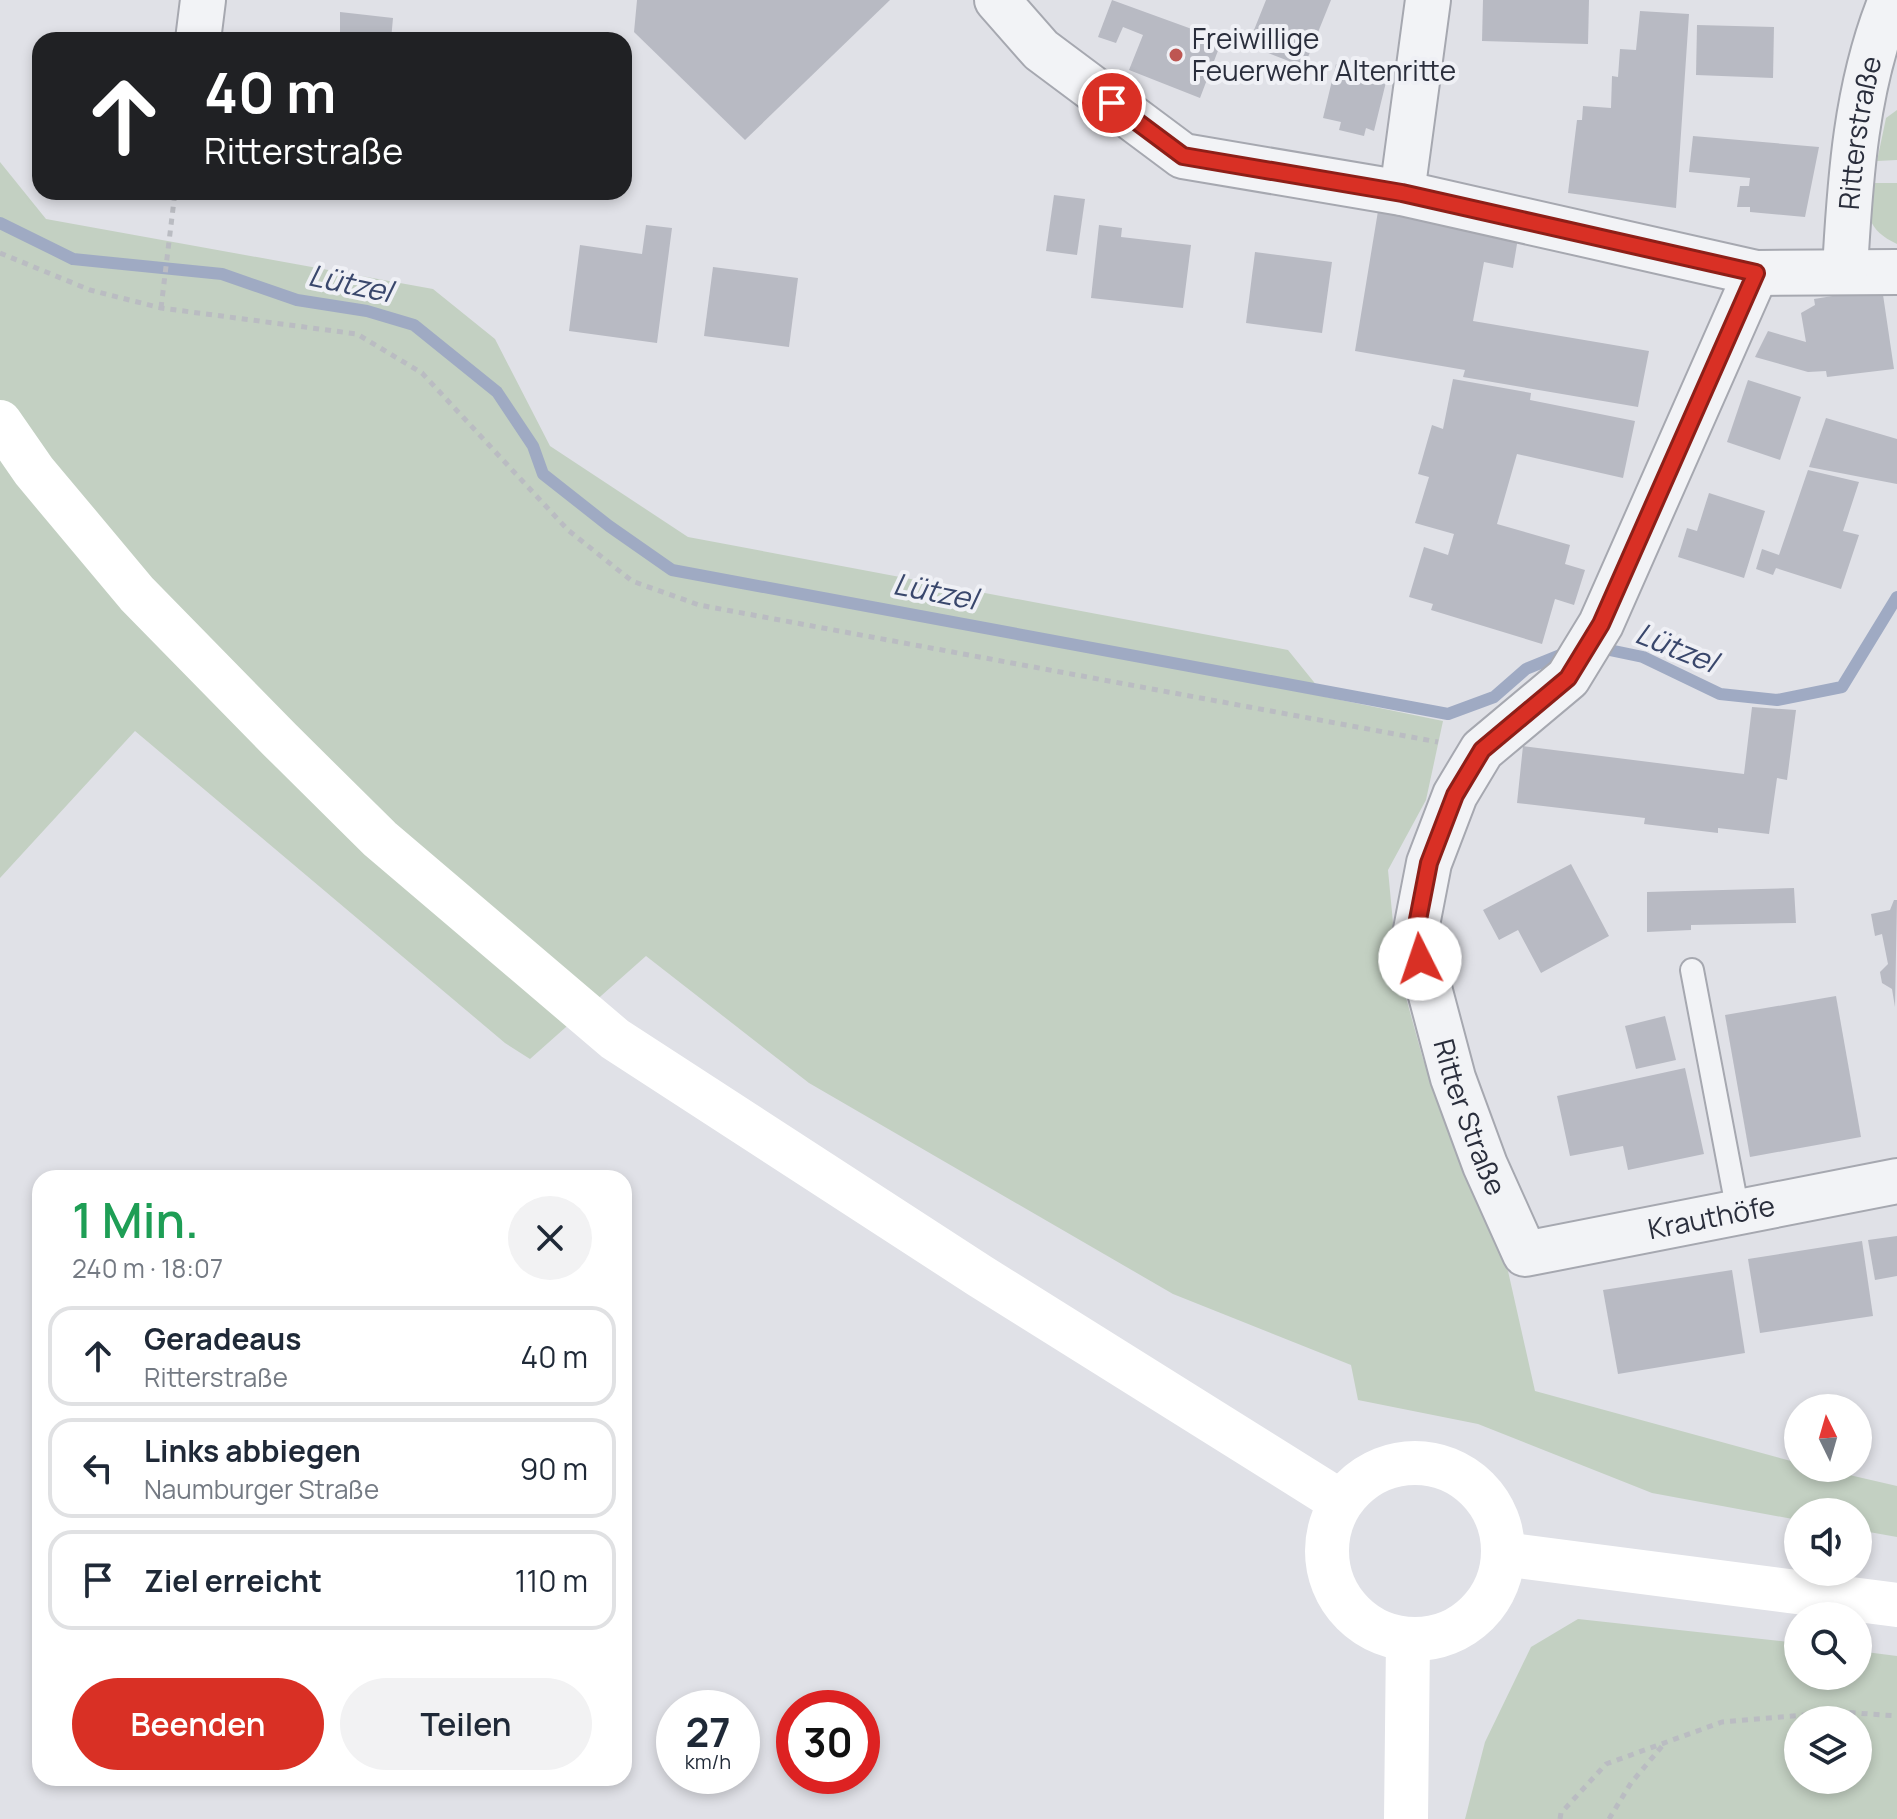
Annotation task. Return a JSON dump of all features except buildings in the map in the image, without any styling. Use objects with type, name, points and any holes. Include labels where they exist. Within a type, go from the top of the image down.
[{"type":"main road","points":[[0,422],[34,471],[137,594],[269,729],[380,839],[615,1039],[980,1276],[1341,1502]]},
{"type":"main road","points":[[1413,1463],[1441,1467],[1467,1480],[1487,1500],[1500,1525],[1503,1554],[1498,1582],[1484,1606],[1463,1625],[1437,1637],[1408,1640],[1378,1632],[1353,1615],[1335,1590],[1326,1561],[1328,1530],[1341,1502],[1360,1481],[1385,1468],[1413,1463]]},
{"type":"main road","points":[[1503,1554],[1897,1605]]},
{"type":"main road","points":[[1406,1819],[1408,1640]]},
{"type":"street","points":[[199,32],[203,0]]},
{"type":"street","points":[[997,0],[1041,50],[1183,156],[1402,193],[1756,273],[1897,272]]},
{"type":"street","points":[[1402,193],[1428,0]]},
{"type":"street","name":"Ritterstraße","points":[[1845,270],[1850,172],[1874,41],[1891,0]]},
{"type":"street","points":[[1482,750],[1568,678],[1601,624],[1756,273]]},
{"type":"street","name":"Ritter Straße","points":[[1482,750],[1455,795],[1429,863],[1415,935],[1453,1078],[1485,1165],[1525,1254]]},
{"type":"street","name":"Krauthöfe","points":[[1525,1254],[1897,1181]]},
{"type":"lane","points":[[1692,970],[1738,1212]]},
{"type":"path","points":[[161,308],[174,200]]},
{"type":"path","points":[[0,253],[90,290],[161,308],[357,334],[422,373],[568,530],[632,581],[699,605],[1482,750]]},
{"type":"path","points":[[1560,1819],[1561,1813],[1606,1764],[1722,1722],[1842,1712],[1897,1716]]},
{"type":"path","points":[[1609,1819],[1631,1783],[1664,1745]]},
{"type":"green space","points":[[1897,110],[1897,160],[1877,161],[1886,118]]},
{"type":"green space","points":[[0,162],[46,219],[433,289],[495,339],[550,446],[688,537],[1288,650],[1326,697],[1443,721],[1426,800],[1388,870],[1397,965],[1423,1059],[1508,1271],[1535,1391],[1784,1459],[1784,1482],[1872,1480],[1897,1486],[1897,1537],[1872,1533],[1872,1498],[1784,1498],[1784,1517],[1652,1493],[1478,1424],[1358,1400],[1351,1365],[1173,1294],[809,1083],[646,956],[530,1059],[505,1043],[135,731],[0,878]]},
{"type":"green space","points":[[1868,183],[1897,183],[1897,244],[1880,233],[1870,220]]},
{"type":"green space","points":[[1578,1619],[1784,1641],[1784,1690],[1872,1690],[1872,1653],[1897,1656],[1897,1819],[1465,1819],[1485,1742],[1531,1647]]},
{"type":"waterway","name":"Lützel","points":[[0,223],[73,259],[222,274],[297,300],[367,311],[414,325],[497,392],[533,446],[543,474],[672,570],[1448,714],[1494,697],[1526,669],[1570,651]]},
{"type":"waterway","name":"Lützel","points":[[1595,647],[1643,657],[1720,694],[1777,700],[1842,687],[1897,597]]},
{"type":"place","name":"Freiwillige Feuerwehr Altenritte","points":[[1176,55]]},
{"type":"route","points":[[1112,103],[1183,156],[1402,193],[1756,273],[1601,624],[1568,678],[1482,750],[1455,795],[1429,863],[1415,935],[1420,959]]}]
